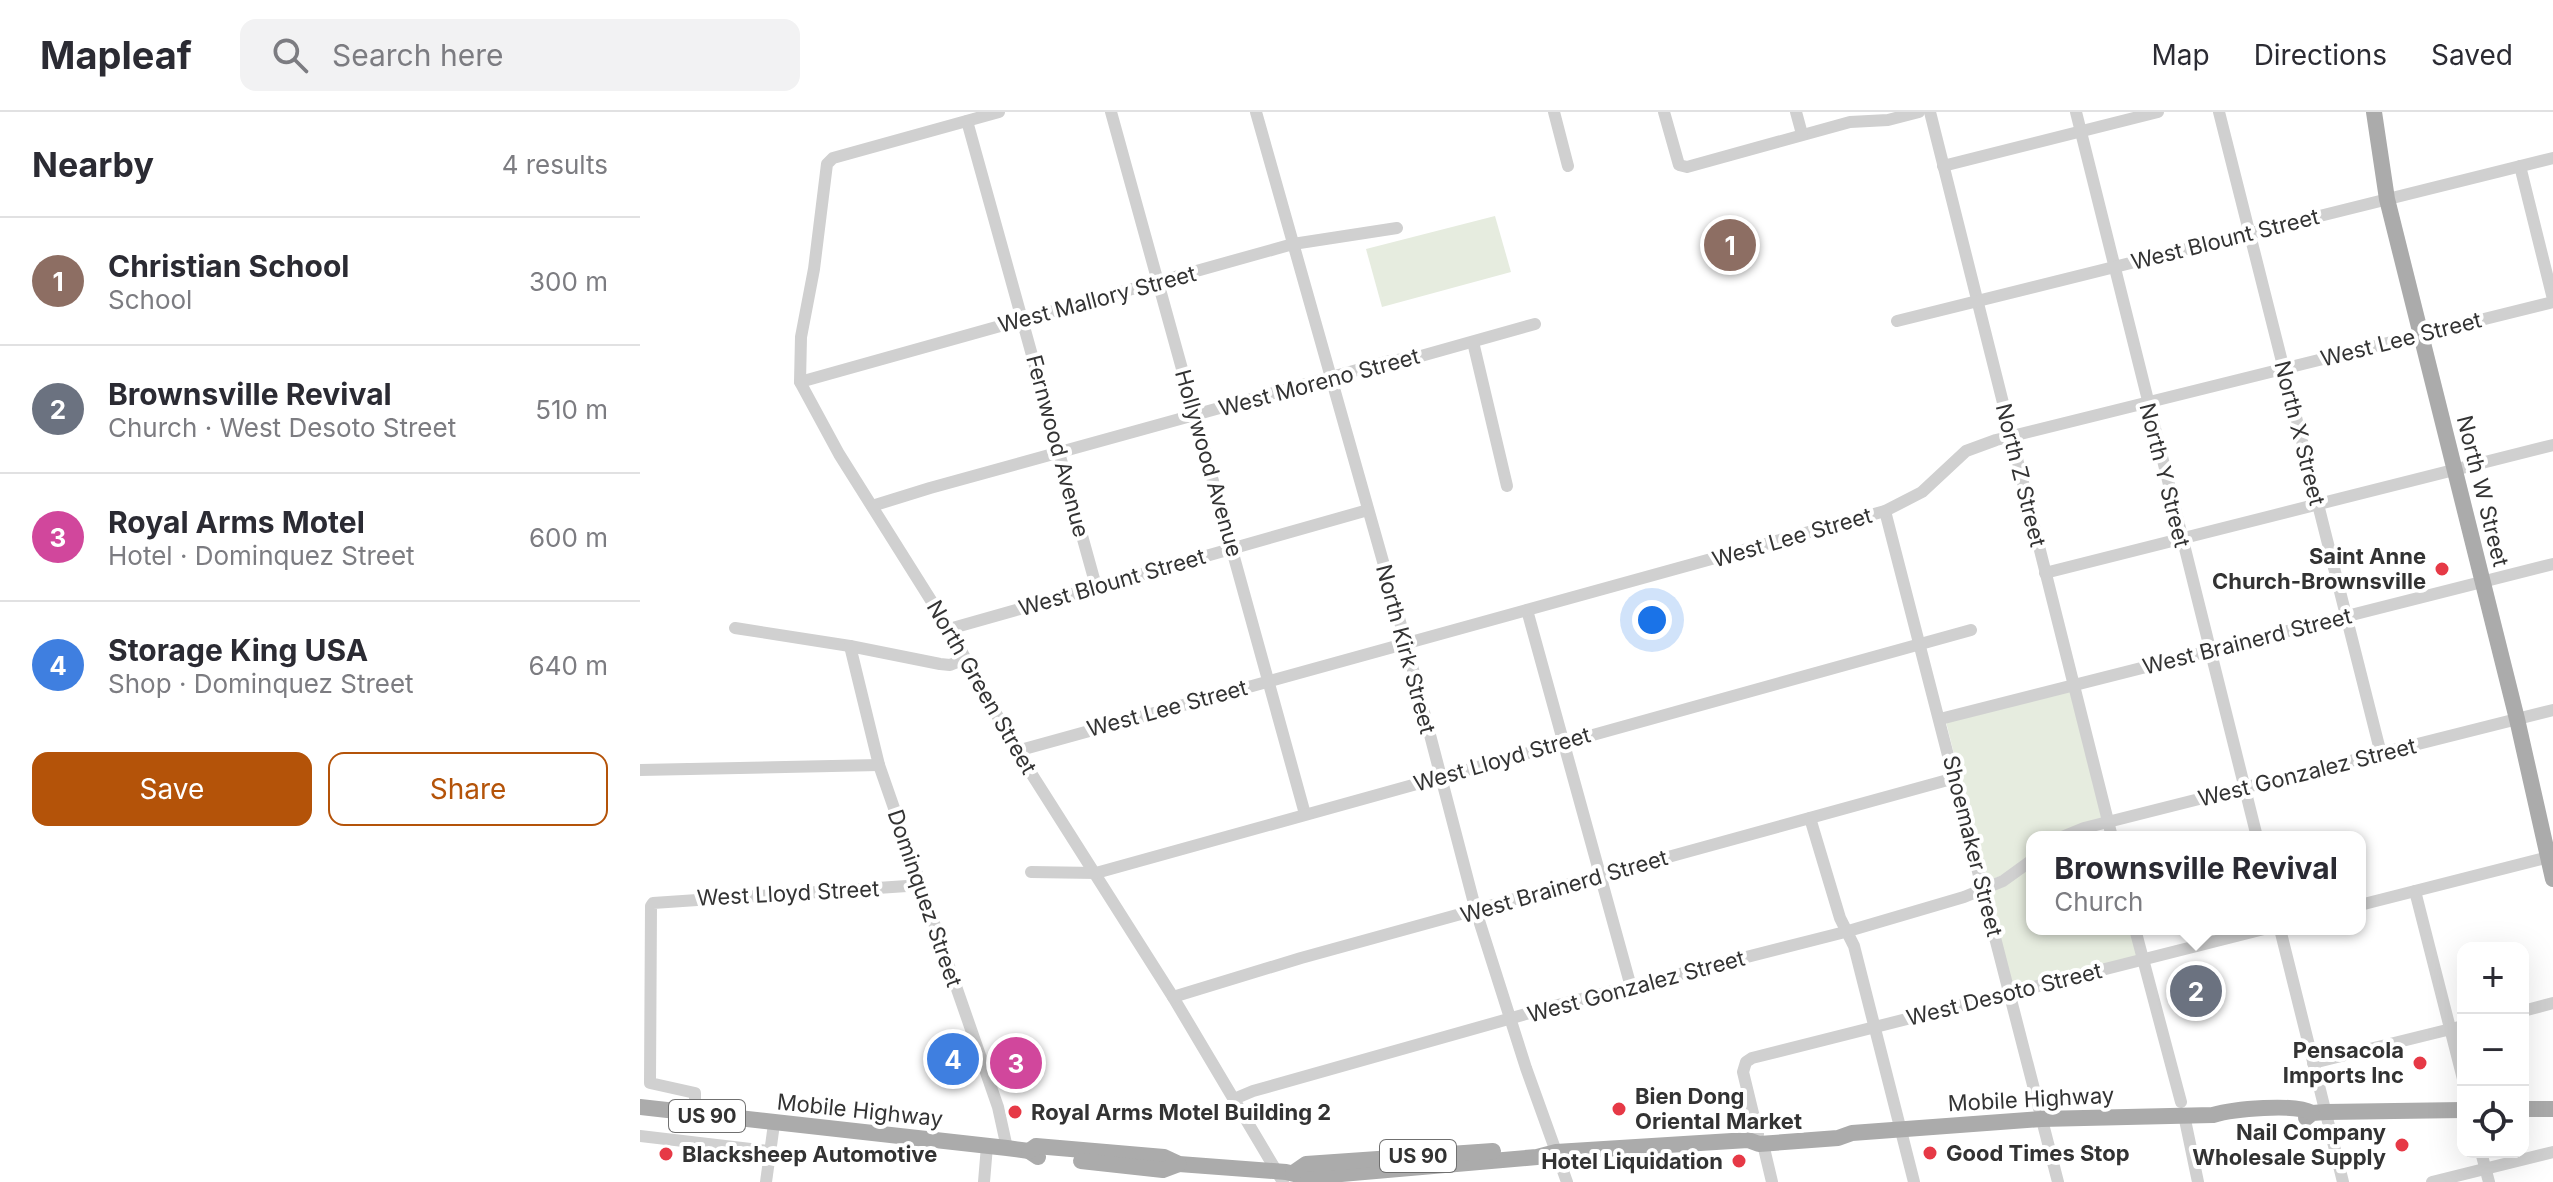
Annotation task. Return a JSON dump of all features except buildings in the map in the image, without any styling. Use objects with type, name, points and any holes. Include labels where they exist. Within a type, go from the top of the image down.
[{"type":"main road","name":"North W Street","points":[[2374,112],[2387,199],[2551,857],[2553,879]]},
{"type":"main road","name":"Mobile Highway","points":[[640,1107],[1029,1151],[1036,1146],[1164,1157],[1179,1164],[1284,1175],[1306,1164],[1453,1153],[1551,1152],[1756,1139],[1838,1129],[1852,1133],[2182,1108],[2213,1115],[2226,1111],[2281,1109],[2305,1109],[2319,1113],[2457,1110]]},
{"type":"main road","points":[[2529,1109],[2553,1109]]},
{"type":"street","points":[[967,121],[999,112]]},
{"type":"street","name":"Hollywood Avenue","points":[[1111,112],[1305,814]]},
{"type":"street","name":"North Kirk Street","points":[[1256,112],[1406,643],[1476,911],[1551,1152],[1567,1182]]},
{"type":"street","points":[[1554,112],[1568,166]]},
{"type":"street","points":[[1664,112],[1680,166],[1691,167],[1850,122],[1888,120],[1919,112]]},
{"type":"street","points":[[1796,112],[1802,134]]},
{"type":"street","name":"North Z Street","points":[[1930,112],[2110,831]]},
{"type":"street","name":"North Y Street","points":[[2076,112],[2256,831]]},
{"type":"street","points":[[1943,166],[2158,112]]},
{"type":"street","name":"North X Street","points":[[2219,112],[2381,754]]},
{"type":"street","name":"North Green Street","points":[[967,121],[830,161],[824,170],[814,269],[801,337],[800,382],[839,454],[949,629],[1017,751],[1284,1175]]},
{"type":"street","name":"Fernwood Avenue","points":[[967,121],[1096,586]]},
{"type":"street","name":"West Blount Street","points":[[1897,321],[2553,158]]},
{"type":"street","points":[[2520,166],[2553,300]]},
{"type":"street","name":"West Mallory Street","points":[[800,382],[1293,244],[1397,228]]},
{"type":"street","name":"West Lee Street","points":[[1017,751],[1885,511],[1922,492],[1966,451],[2011,437],[2553,300]]},
{"type":"street","name":"West Moreno Street","points":[[872,506],[1386,362],[1535,324]]},
{"type":"street","points":[[1473,342],[1507,486]]},
{"type":"street","points":[[2045,573],[2553,445]]},
{"type":"street","name":"West Blount Street","points":[[949,629],[1368,510]]},
{"type":"street","name":"Shoemaker Street","points":[[1885,511],[2058,1182]]},
{"type":"street","name":"West Brainerd Street","points":[[1940,719],[2553,564]]},
{"type":"street","points":[[1527,610],[1631,987]]},
{"type":"street","points":[[735,628],[940,664],[950,665],[965,659]]},
{"type":"street","name":"West Lloyd Street","points":[[1031,872],[1096,873],[1971,630]]},
{"type":"street","name":"Dominquez Street","points":[[850,646],[879,765],[1001,1116],[1007,1148]]},
{"type":"street","name":"West Gonzalez Street","points":[[2082,831],[2553,710]]},
{"type":"street","points":[[640,770],[879,765]]},
{"type":"street","name":"West Brainerd Street","points":[[1173,997],[1301,958],[1955,778]]},
{"type":"street","points":[[1810,818],[1845,932],[1854,946],[1914,1182]]},
{"type":"street","points":[[2366,903],[2551,857]]},
{"type":"street","name":"West Gonzalez Street","points":[[1234,1099],[1510,1019],[1845,932],[1983,889],[2009,878],[2026,865]]},
{"type":"street","name":"West Lloyd Street","points":[[695,1115],[695,1093],[650,1083],[651,906],[654,902],[921,883]]},
{"type":"street","points":[[2313,1063],[2456,1028],[2415,891]]},
{"type":"street","points":[[2137,935],[2198,1182]]},
{"type":"street","name":"West Desoto Street","points":[[1756,1139],[1743,1072],[1746,1062],[1752,1058],[2241,935]]},
{"type":"street","points":[[2281,935],[2313,1063],[2319,1113],[2343,1182]]},
{"type":"street","points":[[2529,1009],[2553,1003]]},
{"type":"street","points":[[766,1182],[774,1124]]},
{"type":"street","points":[[640,1136],[769,1151]]},
{"type":"street","points":[[1756,1139],[1772,1182]]},
{"type":"street","points":[[984,1182],[987,1146]]},
{"type":"street","points":[[2432,1182],[2553,1152]]},
{"type":"street","points":[[2482,1158],[2489,1182]]},
{"type":"shaded area","points":[[1495,216],[1511,272],[1382,307],[1366,249]]},
{"type":"shaded area","points":[[2070,691],[2102,819],[2064,831],[2026,831],[2026,859],[2007,873],[1986,882],[1946,722]]},
{"type":"shaded area","points":[[2026,870],[2026,935],[2132,935],[2137,956],[2012,987],[1988,892]]},
{"type":"place","name":"Christian School","points":[[1730,245]]},
{"type":"place","name":"Saint Anne Church-Brownsville","points":[[2442,569]]},
{"type":"place","name":"Brownsville Revival","points":[[2196,991]]},
{"type":"place","name":"Storage King USA","points":[[953,1059]]},
{"type":"place","name":"Royal Arms Motel","points":[[1016,1063]]},
{"type":"place","name":"Pensacola Imports Inc","points":[[2420,1063]]},
{"type":"place","name":"Bien Dong Oriental Market","points":[[1619,1109]]},
{"type":"place","name":"Royal Arms Motel Building 2","points":[[1015,1112]]},
{"type":"place","name":"Nail Company Wholesale Supply","points":[[2402,1145]]},
{"type":"place","name":"Good Times Stop","points":[[1930,1153]]},
{"type":"place","name":"Blacksheep Automotive","points":[[666,1154]]},
{"type":"place","name":"Hotel Liquidation","points":[[1739,1161]]}]
